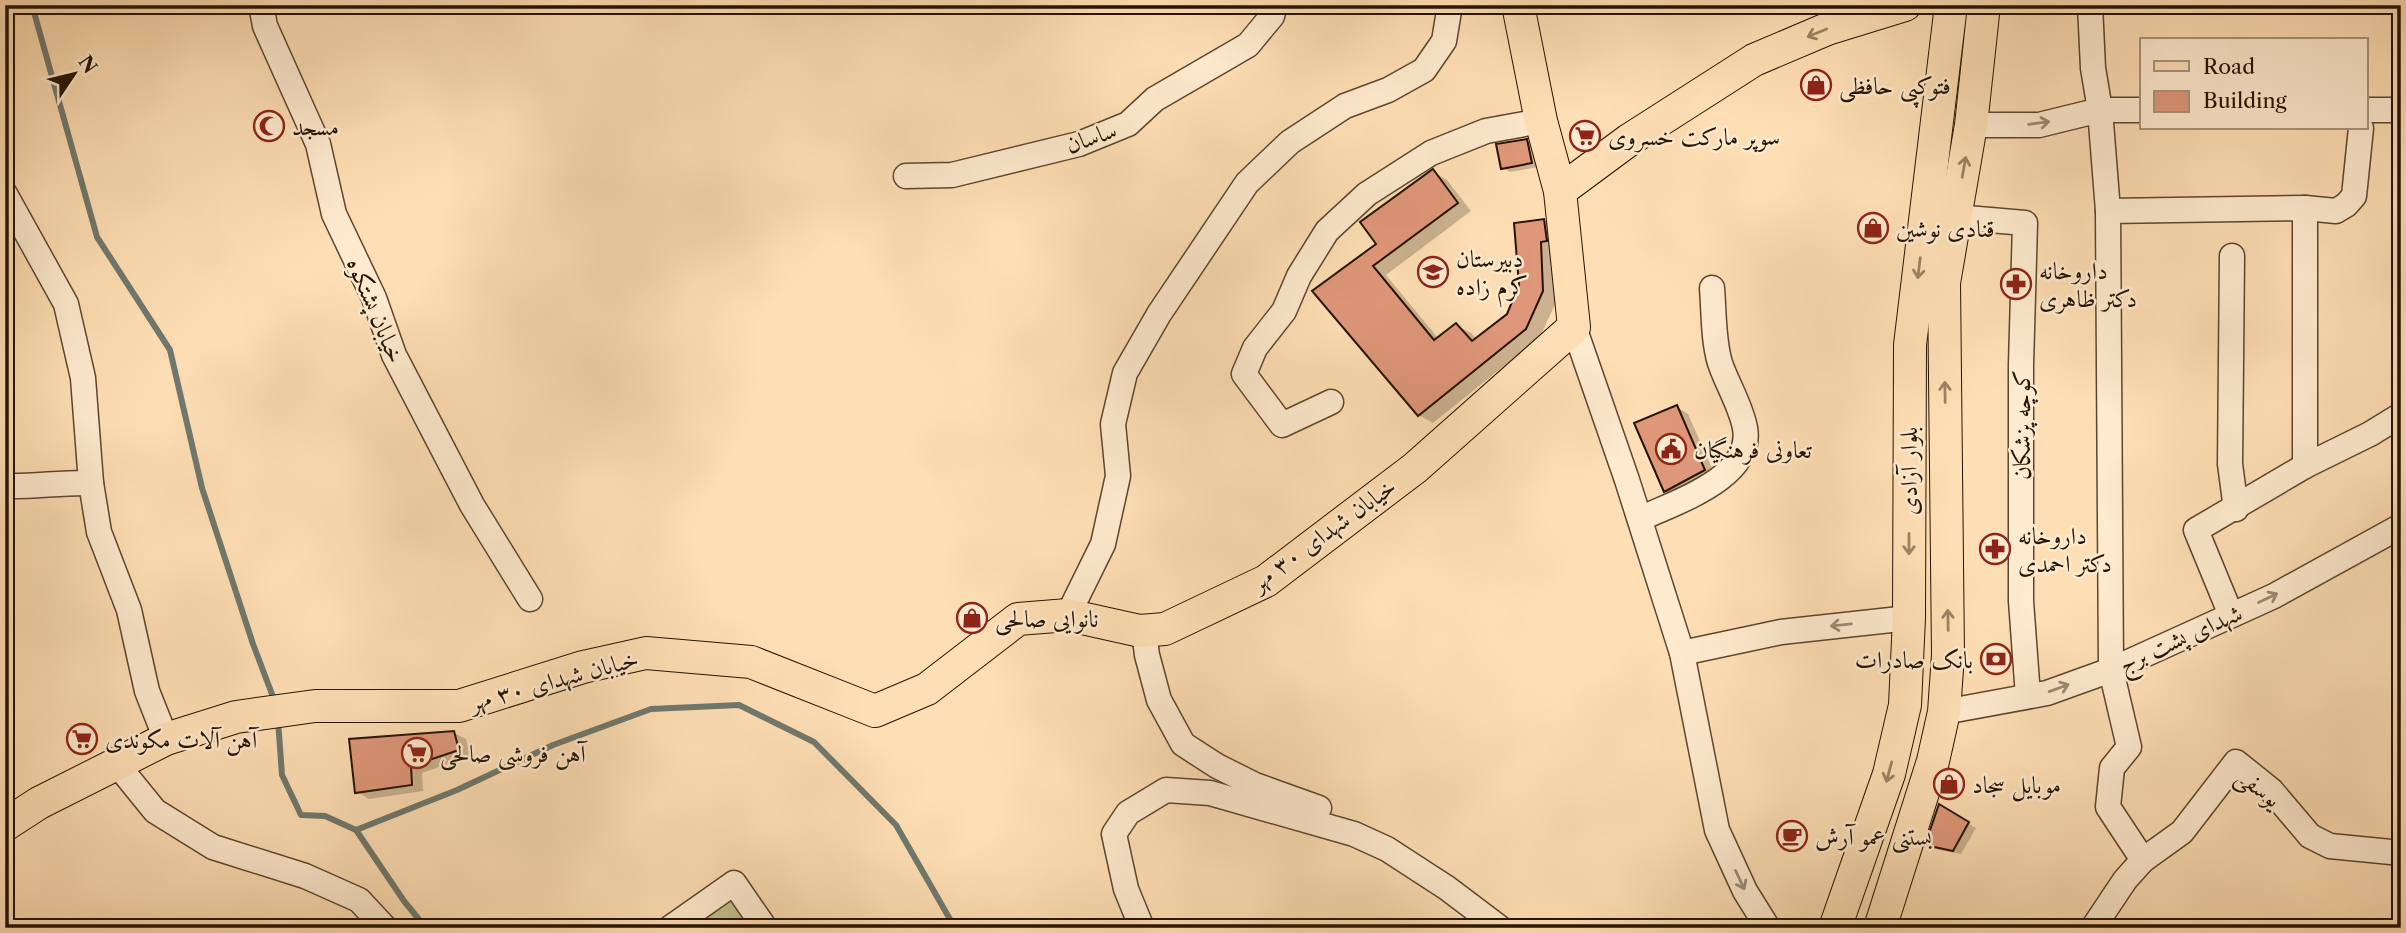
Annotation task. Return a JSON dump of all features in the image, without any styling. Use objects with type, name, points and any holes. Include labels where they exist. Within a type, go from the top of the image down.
[{"type":"main road","points":[[1518,5],[1541,121],[1560,191],[1574,327]]},
{"type":"main road","points":[[1560,191],[1629,140],[1754,60],[1827,29],[1905,5]]},
{"type":"main road","name":"بلوار آزادی","points":[[1835,928],[1889,774],[1905,705],[1909,618],[1910,345],[1951,5]]},
{"type":"main road","name":"بلوار آزادی","points":[[1880,928],[1919,808],[1944,712],[1948,655],[1944,283],[1971,125],[1984,5]]},
{"type":"main road","name":"خیابان شهدای ۳۰ مهر","points":[[5,825],[39,803],[166,738],[236,717],[314,706],[459,706],[583,667],[646,653],[751,662],[875,711],[927,689],[1018,619],[1068,615],[1144,631],[1165,629],[1266,581],[1415,468],[1574,327]]},
{"type":"main road","points":[[1905,705],[1944,712]]},
{"type":"street","name":"خیابان پشتکوه","points":[[261,5],[265,26],[318,144],[334,214],[374,298],[394,355],[472,505],[530,599]]},
{"type":"street","name":"ساسان","points":[[906,176],[952,175],[1079,144],[1128,124],[1155,99],[1248,45],[1272,16],[1275,5]]},
{"type":"street","points":[[1068,615],[1102,544],[1118,476],[1113,424],[1125,373],[1159,314],[1247,183],[1290,142],[1345,106],[1388,90],[1424,70],[1444,41],[1450,5]]},
{"type":"street","points":[[2090,5],[2093,68],[2100,110],[2108,211],[2111,670],[2129,747],[2112,768],[2108,807],[2143,860],[2093,928]]},
{"type":"street","points":[[1971,125],[2039,125],[2100,110],[2140,110]]},
{"type":"street","points":[[2368,110],[2401,110]]},
{"type":"street","points":[[1331,402],[1282,425],[1244,374],[1255,348],[1284,311],[1298,275],[1327,231],[1367,194],[1431,153],[1486,131],[1541,121]]},
{"type":"street","points":[[2108,211],[2305,208],[2336,211],[2354,196],[2361,130]]},
{"type":"street","points":[[5,194],[66,304],[83,378],[91,484],[99,533],[129,610],[147,691],[166,738]]},
{"type":"street","points":[[2305,208],[2305,466]]},
{"type":"street","name":"کوچه پزشکان","points":[[1955,218],[2025,223],[2021,365],[2021,601],[2028,696]]},
{"type":"street","points":[[2232,256],[2230,464],[2235,509]]},
{"type":"street","points":[[1640,519],[1693,494],[1731,471],[1745,448],[1745,428],[1719,360],[1712,288]]},
{"type":"street","points":[[1574,327],[1640,519],[1682,653],[1717,830],[1745,891],[1768,928]]},
{"type":"street","points":[[2231,615],[2196,530],[2305,466],[2370,434],[2401,415]]},
{"type":"street","points":[[5,486],[32,487],[69,482],[91,484]]},
{"type":"street","name":"شهدای پشت برج","points":[[1944,712],[2047,693],[2111,670],[2274,596],[2401,526]]},
{"type":"street","points":[[1682,653],[1781,632],[1909,618]]},
{"type":"street","points":[[1144,631],[1147,655],[1159,700],[1183,744],[1217,766],[1255,785],[1317,807],[1378,834]]},
{"type":"street","name":"یوسفی","points":[[2143,860],[2182,832],[2236,762],[2271,790],[2310,836],[2330,846],[2401,853]]},
{"type":"street","points":[[116,764],[155,811],[213,847],[305,876],[359,900],[385,928]]},
{"type":"street","points":[[1142,928],[1126,889],[1114,834],[1128,813],[1166,790],[1210,793],[1353,834],[1387,849],[1447,888],[1500,928]]},
{"type":"street","points":[[1405,850],[1453,882],[1510,928]]},
{"type":"street","points":[[670,928],[734,883],[765,928]]},
{"type":"shaded area","points":[[733,893],[757,928],[684,928]]},
{"type":"building","points":[[1527,139],[1532,163],[1501,169],[1496,144]]},
{"type":"building","points":[[1433,169],[1458,203],[1373,266],[1434,340],[1456,323],[1472,341],[1507,314],[1519,285],[1514,223],[1544,219],[1547,241],[1541,242],[1543,291],[1526,329],[1418,416],[1312,291],[1376,244],[1360,222]]},
{"type":"building","name":"تعاونی فرهنگیان","points":[[1677,405],[1705,470],[1664,492],[1634,423]]},
{"type":"building","points":[[454,731],[459,750],[411,766],[412,785],[355,793],[349,739]]},
{"type":"building","points":[[1939,804],[1969,822],[1953,851],[1925,845]]},
{"type":"waterway","points":[[32,5],[97,237],[170,350],[202,488],[275,702]]},
{"type":"waterway","points":[[356,830],[457,790],[553,745],[651,709],[739,705],[814,742],[896,825],[955,928]]},
{"type":"waterway","points":[[278,720],[282,775],[301,815],[325,816],[356,830],[404,901],[426,928]]},
{"type":"place","name":"فتوکپی حافظی","points":[[1816,85]]},
{"type":"place","name":"مسجد","points":[[269,126]]},
{"type":"place","name":"سوپر مارکت خسروی","points":[[1585,136]]},
{"type":"place","name":"قنادی نوشین","points":[[1873,228]]},
{"type":"place","name":"دبیرستان کرم زاده","points":[[1433,272]]},
{"type":"place","name":"داروخانه دکتر ظاهری","points":[[2016,284]]},
{"type":"place","name":"تعاونی فرهنگیان","points":[[1671,449]]},
{"type":"place","name":"داروخانه دکتر احمدی","points":[[1995,549]]},
{"type":"place","name":"نانوایی صالحی","points":[[972,618]]},
{"type":"place","name":"بانک صادرات","points":[[1996,659]]},
{"type":"place","name":"آهن آلات مکوندی","points":[[82,739]]},
{"type":"place","name":"آهن فروشی صالحی","points":[[417,753]]},
{"type":"place","name":"موبایل سجاد","points":[[1949,784]]},
{"type":"place","name":"بستنی عمو آرش","points":[[1792,836]]}]
